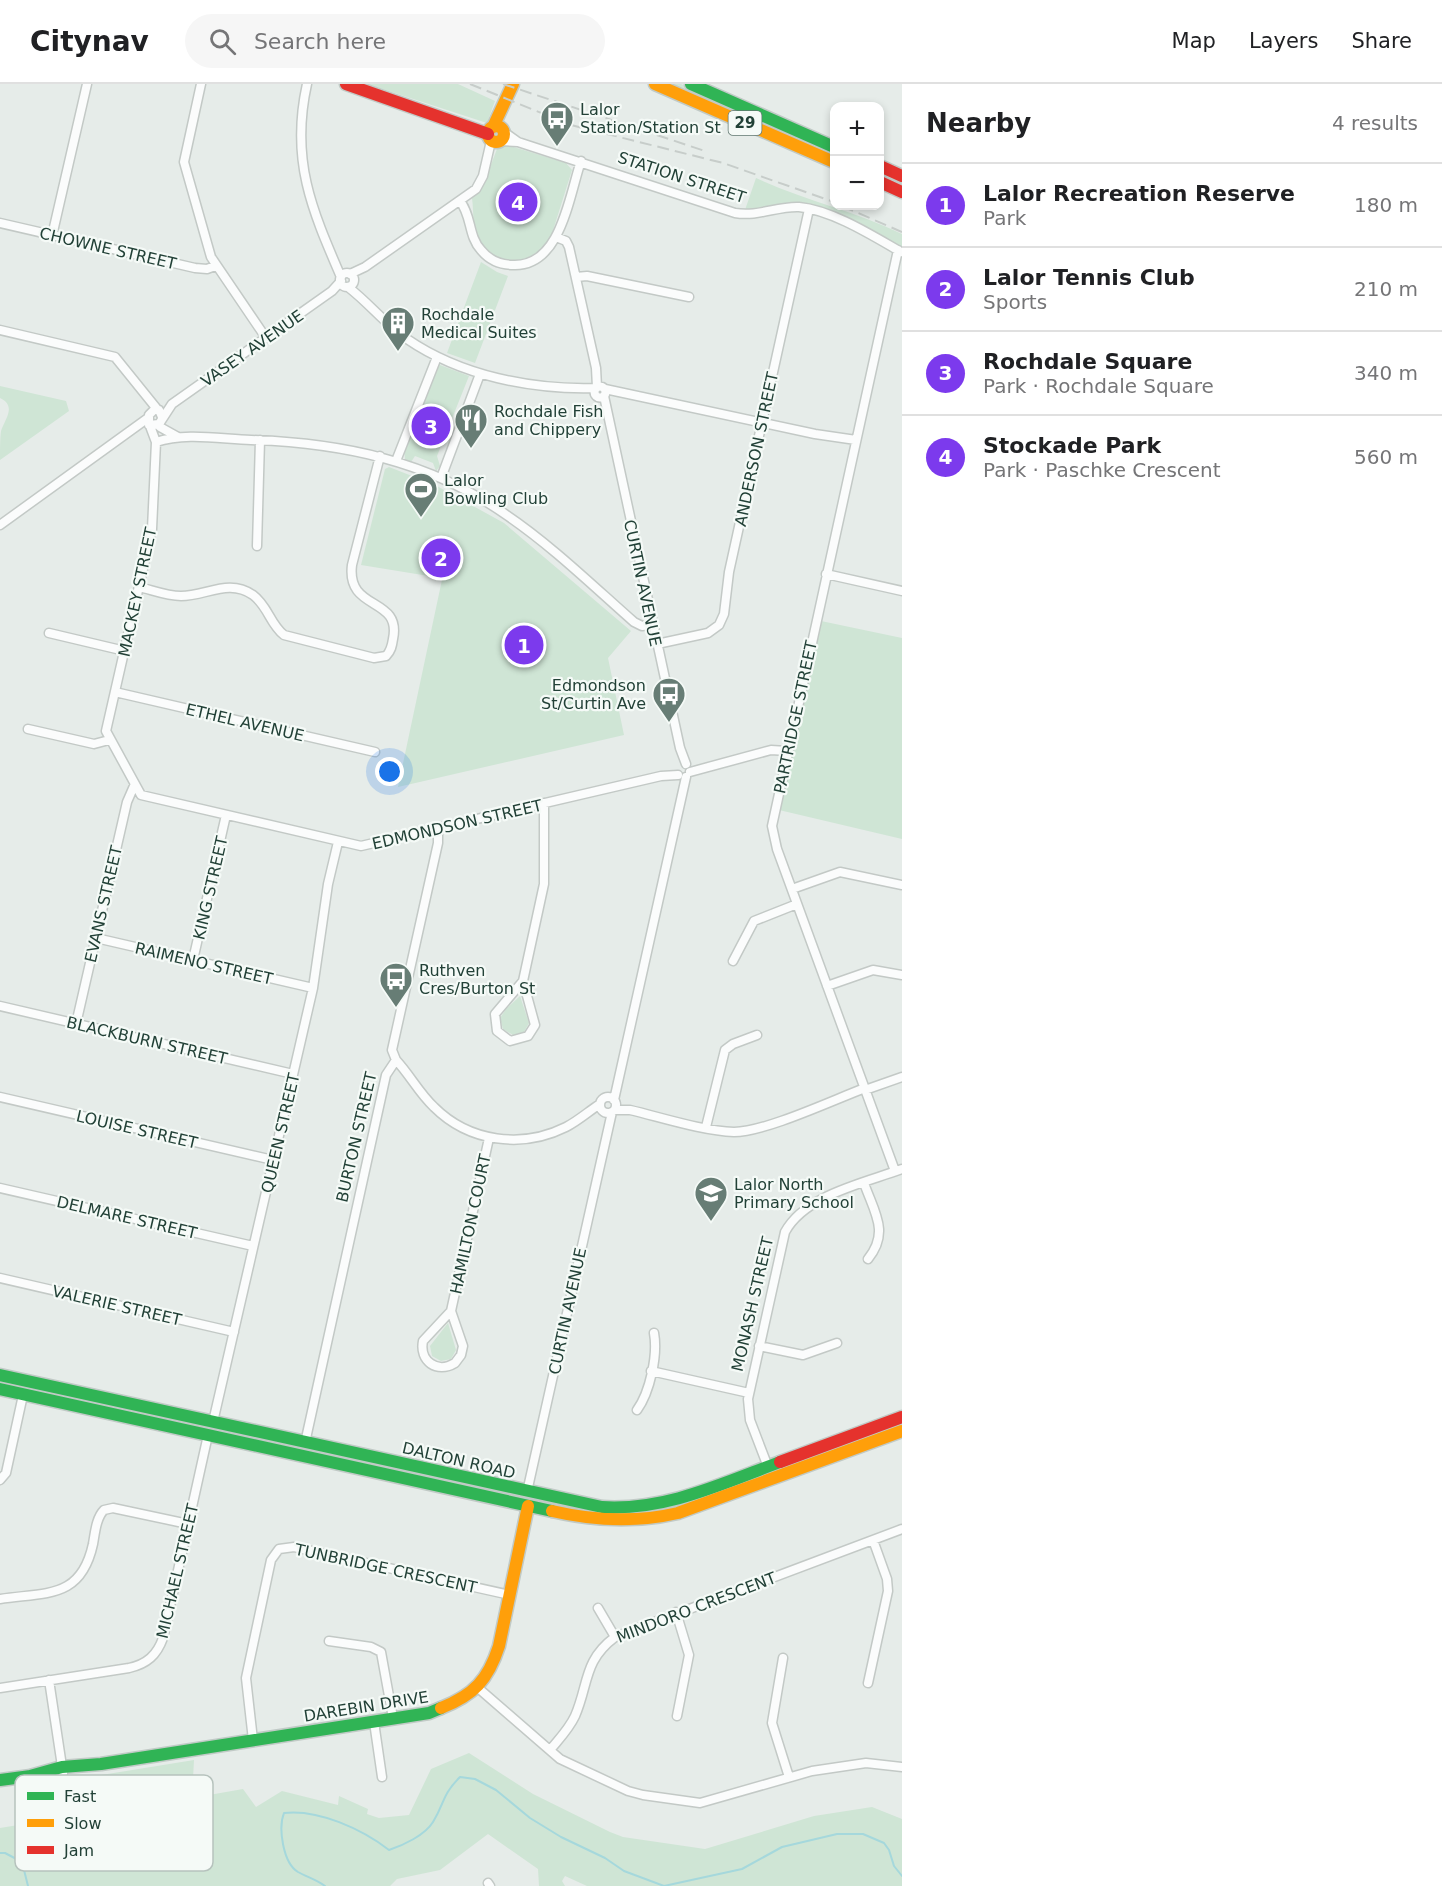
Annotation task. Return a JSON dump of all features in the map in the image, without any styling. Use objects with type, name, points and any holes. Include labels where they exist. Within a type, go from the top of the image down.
[{"type":"main road","name":"STATION STREET","points":[[345,84],[496,134]]},
{"type":"main road","points":[[496,134],[513,84]]},
{"type":"main road","name":"29","points":[[655,84],[830,160]]},
{"type":"main road","name":"29","points":[[691,84],[830,145]]},
{"type":"main road","points":[[884,168],[902,177]]},
{"type":"main road","points":[[884,184],[899,190]]},
{"type":"main road","name":"DALTON ROAD","points":[[0,1375],[594,1507],[633,1508],[677,1500],[902,1431]]},
{"type":"main road","name":"DALTON ROAD","points":[[0,1389],[595,1519],[643,1520],[678,1513],[902,1417]]},
{"type":"main road","name":"BURTON STREET","points":[[302,1456],[305,1443]]},
{"type":"main road","name":"DAREBIN DRIVE","points":[[36,1775],[439,1711],[464,1699],[477,1688],[495,1658],[528,1506]]},
{"type":"main road","name":"DAREBIN DRIVE","points":[[0,1780],[15,1778]]},
{"type":"street","points":[[52,236],[87,84]]},
{"type":"street","points":[[201,84],[183,159],[215,266],[266,338]]},
{"type":"street","points":[[307,84],[301,130],[305,180],[317,223],[336,263],[348,280],[360,296],[398,332],[437,357],[480,374],[624,395],[856,440]]},
{"type":"street","points":[[496,134],[478,186],[464,198],[474,239],[480,250],[491,259],[505,265],[517,266],[534,261],[548,250],[556,237],[580,162]]},
{"type":"street","name":"STATION STREET","points":[[496,134],[741,214],[758,215],[794,207],[808,209],[863,230],[900,251]]},
{"type":"street","points":[[899,190],[902,177]]},
{"type":"street","name":"VASEY AVENUE","points":[[0,525],[155,418],[464,198]]},
{"type":"street","name":"ANDERSON STREET","points":[[657,644],[708,633],[723,618],[729,572],[808,209]]},
{"type":"street","name":"CHOWNE STREET","points":[[0,223],[195,268],[215,266]]},
{"type":"street","name":"CURTIN AVENUE","points":[[527,1492],[607,1129],[609,1106],[680,794],[683,770],[576,277],[568,244],[556,237]]},
{"type":"street","name":"PARTRIDGE STREET","points":[[899,1170],[865,1089],[774,841],[772,826],[826,574],[900,251]]},
{"type":"street","points":[[576,277],[587,276],[688,297]]},
{"type":"street","points":[[0,330],[115,357],[147,399],[155,418],[168,434],[182,438]]},
{"type":"street","points":[[396,461],[437,357]]},
{"type":"street","points":[[441,478],[480,374]]},
{"type":"street","name":"MACKEY STREET","points":[[109,740],[107,727],[152,529],[155,418]]},
{"type":"street","points":[[156,442],[182,438],[260,440],[324,445],[396,461],[441,478],[505,513],[634,622],[642,626],[652,625]]},
{"type":"street","points":[[257,546],[260,440]]},
{"type":"street","points":[[139,587],[179,596],[220,588],[241,590],[261,602],[275,627],[284,635],[374,658],[383,658],[392,648],[395,629],[393,618],[386,610],[366,601],[358,593],[352,582],[351,571],[380,456]]},
{"type":"street","points":[[826,574],[902,591]]},
{"type":"street","points":[[49,633],[124,651]]},
{"type":"street","name":"ETHEL AVENUE","points":[[115,692],[375,752]]},
{"type":"street","points":[[28,729],[94,744],[102,744],[109,740],[134,786]]},
{"type":"street","name":"EDMONDSON STREET","points":[[134,786],[144,796],[362,846],[771,750],[787,751]]},
{"type":"street","name":"EVANS STREET","points":[[76,1024],[127,802],[134,786]]},
{"type":"street","points":[[523,981],[495,1014],[497,1031],[510,1041],[528,1036],[535,1025],[523,981],[544,884],[544,803]]},
{"type":"street","name":"KING STREET","points":[[193,960],[226,815]]},
{"type":"street","name":"BURTON STREET","points":[[305,1443],[386,1075],[396,1060],[392,1050],[438,843],[438,828]]},
{"type":"street","name":"QUEEN STREET","points":[[213,1422],[313,988],[328,884],[338,842]]},
{"type":"street","points":[[792,889],[840,872],[902,885]]},
{"type":"street","points":[[733,961],[754,921],[797,904]]},
{"type":"street","name":"RAIMENO STREET","points":[[96,938],[313,988]]},
{"type":"street","points":[[828,986],[873,970],[902,975]]},
{"type":"street","name":"BLACKBURN STREET","points":[[0,1006],[293,1074]]},
{"type":"street","points":[[706,1127],[719,1064],[725,1050],[733,1044],[757,1035]]},
{"type":"street","points":[[396,1060],[441,1114],[464,1129],[489,1138],[509,1140],[535,1137],[565,1128],[587,1113],[609,1106],[733,1132],[752,1130],[902,1077]]},
{"type":"street","name":"LOUISE STREET","points":[[0,1097],[273,1160]]},
{"type":"street","name":"HAMILTON COURT","points":[[451,1311],[462,1339],[463,1351],[455,1364],[437,1368],[423,1356],[423,1341],[451,1311],[489,1138]]},
{"type":"street","name":"MONASH STREET","points":[[770,1473],[750,1420],[748,1405],[782,1242],[789,1225],[812,1203],[899,1170]]},
{"type":"street","points":[[864,1183],[880,1233],[877,1246],[868,1259]]},
{"type":"street","name":"DELMARE STREET","points":[[0,1188],[254,1246]]},
{"type":"street","name":"VALERIE STREET","points":[[0,1278],[234,1332]]},
{"type":"street","points":[[637,1410],[645,1394],[651,1371],[655,1345],[654,1333]]},
{"type":"street","points":[[759,1346],[803,1355],[837,1343]]},
{"type":"street","points":[[651,1371],[749,1393]]},
{"type":"street","points":[[0,1480],[6,1473],[23,1395]]},
{"type":"street","name":"MICHAEL STREET","points":[[0,1688],[137,1666],[154,1655],[163,1638],[208,1435]]},
{"type":"street","points":[[0,1599],[62,1589],[76,1581],[86,1569],[101,1513],[108,1508],[188,1524]]},
{"type":"street","name":"MINDORO CRESCENT","points":[[550,1750],[574,1719],[587,1672],[594,1657],[615,1637],[676,1612],[902,1529]]},
{"type":"street","points":[[868,1683],[888,1591],[887,1579],[873,1540]]},
{"type":"street","name":"TUNBRIDGE CRESCENT","points":[[253,1740],[246,1678],[271,1560],[279,1549],[294,1547],[510,1595]]},
{"type":"street","points":[[598,1608],[615,1637]]},
{"type":"street","points":[[676,1612],[688,1655],[677,1716]]},
{"type":"street","points":[[329,1641],[371,1647],[381,1652],[393,1718]]},
{"type":"street","points":[[783,1658],[772,1723],[789,1777]]},
{"type":"street","points":[[49,1680],[63,1770]]},
{"type":"street","points":[[477,1688],[569,1764],[628,1791],[682,1801],[714,1800],[789,1777],[866,1763],[902,1767]]},
{"type":"street","points":[[374,1722],[382,1777]]},
{"type":"green space","points":[[367,84],[458,84],[495,101],[487,123]]},
{"type":"green space","points":[[672,84],[681,84],[830,149],[830,157],[715,106]]},
{"type":"green space","points":[[504,144],[566,163],[572,170],[550,240],[535,254],[515,261],[495,259],[486,253],[475,233],[472,198],[484,183],[497,149]]},
{"type":"green space","points":[[756,178],[830,206],[830,210],[840,210],[902,234],[902,248],[808,205],[745,210]]},
{"type":"green space","points":[[481,262],[508,276],[475,363],[447,353]]},
{"type":"green space","points":[[440,365],[469,376],[437,456],[440,466],[436,471],[433,463],[415,456],[411,462],[405,459],[404,448],[436,366]]},
{"type":"green space","points":[[0,386],[66,401],[69,411],[0,460],[1,431],[9,409],[5,401],[0,398]]},
{"type":"green space","points":[[389,467],[435,485],[504,523],[631,631],[608,658],[624,735],[398,787],[443,575],[441,578],[361,565],[385,469]]},
{"type":"green space","points":[[821,621],[902,638],[902,839],[779,810]]},
{"type":"green space","points":[[520,996],[529,1023],[524,1032],[513,1035],[503,1029],[500,1018]]},
{"type":"green space","points":[[448,1323],[456,1350],[451,1359],[441,1361],[432,1356],[430,1346]]},
{"type":"green space","points":[[469,1753],[533,1794],[610,1832],[623,1837],[705,1849],[814,1816],[872,1807],[902,1819],[902,1886],[587,1886],[565,1876],[562,1881],[565,1886],[539,1886],[538,1869],[488,1834],[440,1870],[397,1879],[390,1886],[0,1886],[0,1828],[15,1826],[15,1871],[213,1871],[213,1794],[243,1789],[256,1807],[282,1791],[338,1805],[339,1796],[368,1809],[367,1814],[379,1818],[409,1815],[431,1769]]},
{"type":"green space","points":[[194,1760],[193,1775],[101,1775]]},
{"type":"waterway","points":[[325,1886],[298,1872],[289,1861],[282,1836],[284,1813],[325,1817],[353,1828],[389,1850],[414,1839],[429,1827],[449,1789],[460,1777],[475,1779],[496,1790],[530,1818],[561,1837],[605,1858],[624,1871],[664,1886],[742,1869],[782,1847],[837,1834],[863,1834],[884,1843],[894,1866],[902,1876]]},
{"type":"waterway","points":[[0,1853],[15,1858]]},
{"type":"waterway","points":[[24,1871],[28,1886]]},
{"type":"railway","points":[[470,84],[571,125],[723,163],[830,201]]},
{"type":"railway","points":[[503,84],[708,152]]},
{"type":"railway","points":[[851,210],[902,232]]},
{"type":"traffic: fast","points":[[691,84],[830,145]]},
{"type":"traffic: fast","points":[[0,1375],[602,1507],[648,1505],[670,1500],[714,1487],[780,1462]]},
{"type":"traffic: fast","points":[[0,1389],[552,1511]]},
{"type":"traffic: fast","points":[[34,1775],[62,1767],[101,1764],[429,1713],[441,1708]]},
{"type":"traffic: fast","points":[[0,1780],[15,1778]]},
{"type":"traffic: slow","points":[[493,127],[513,84]]},
{"type":"traffic: slow","points":[[655,84],[830,160]]},
{"type":"traffic: slow","points":[[496,126],[502,128],[504,134],[502,140],[496,142],[490,140],[488,134],[490,128],[496,126]]},
{"type":"traffic: slow","points":[[552,1511],[615,1520],[678,1513],[902,1431]]},
{"type":"traffic: slow","points":[[441,1708],[471,1692],[485,1677],[495,1658],[528,1506]]},
{"type":"traffic: jam","points":[[346,84],[488,134]]},
{"type":"traffic: jam","points":[[884,168],[902,176]]},
{"type":"traffic: jam","points":[[884,184],[902,192]]},
{"type":"traffic: jam","points":[[780,1462],[902,1417]]},
{"type":"place","name":"Lalor Station/Station St","points":[[557,147]]},
{"type":"place","name":"Stockade Park","points":[[518,202]]},
{"type":"place","name":"Rochdale Medical Suites","points":[[398,352]]},
{"type":"place","name":"Rochdale Square","points":[[431,426]]},
{"type":"place","name":"Rochdale Fish and Chippery","points":[[471,449]]},
{"type":"place","name":"Lalor Bowling Club","points":[[421,518]]},
{"type":"place","name":"Lalor Tennis Club","points":[[441,558]]},
{"type":"place","name":"Lalor Recreation Reserve","points":[[524,645]]},
{"type":"place","name":"Edmondson St/Curtin Ave","points":[[669,723]]},
{"type":"place","name":"Ruthven Cres/Burton St","points":[[396,1008]]},
{"type":"place","name":"Lalor North Primary School","points":[[711,1222]]}]
